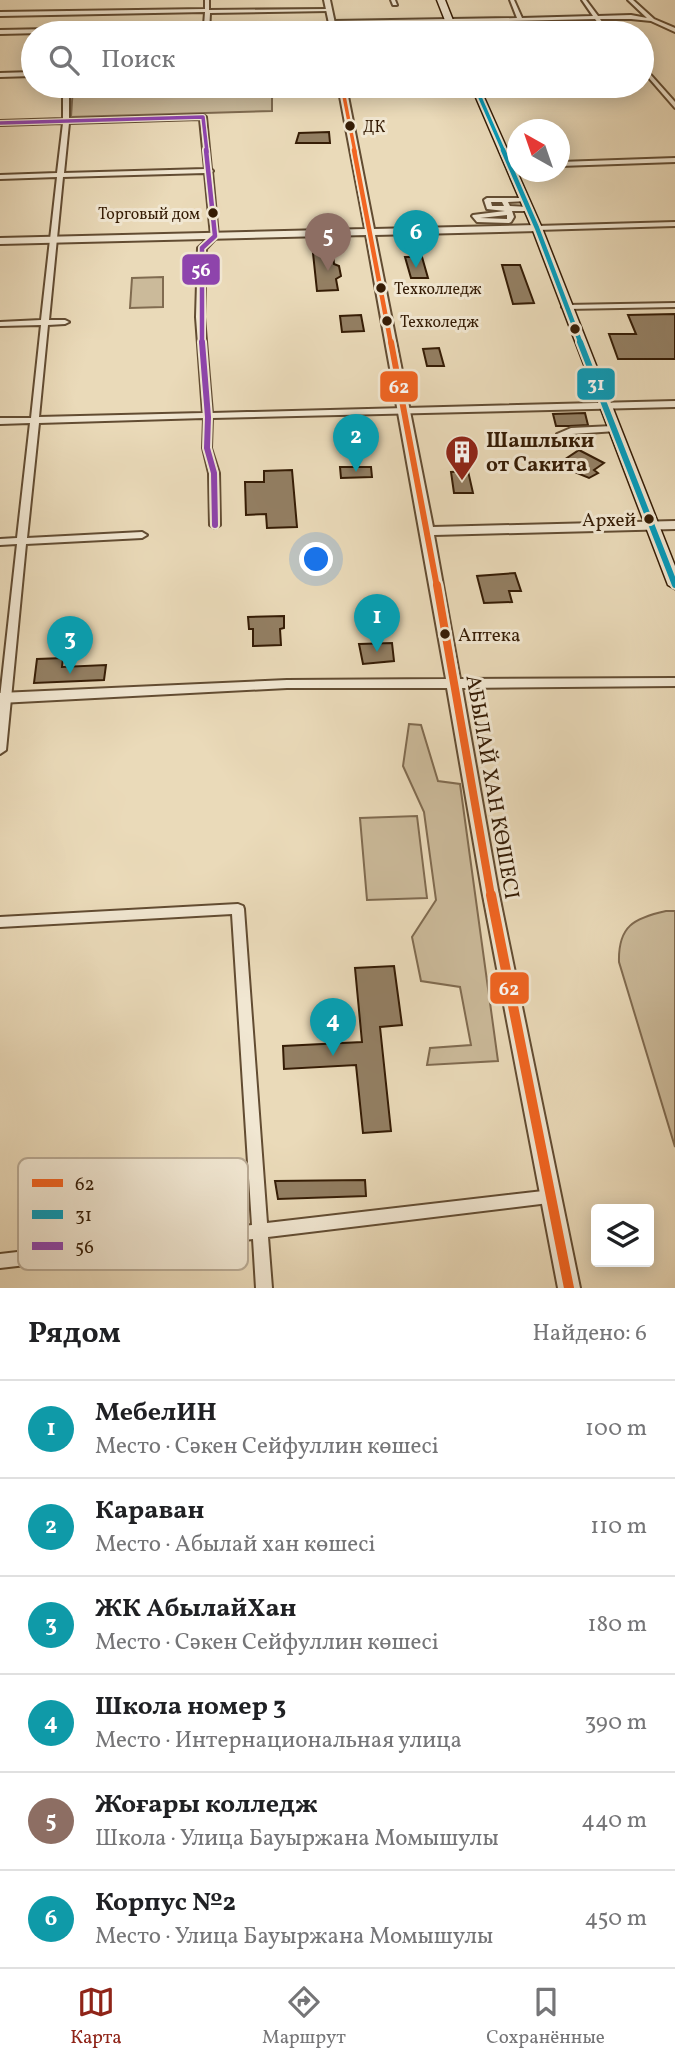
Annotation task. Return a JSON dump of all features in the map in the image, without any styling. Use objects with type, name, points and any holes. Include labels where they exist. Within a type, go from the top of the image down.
[{"type":"main road","points":[[441,0],[449,21]]},
{"type":"main road","points":[[481,98],[507,151]]},
{"type":"main road","points":[[520,182],[675,585]]},
{"type":"street","points":[[78,21],[82,0]]},
{"type":"street","points":[[207,0],[207,21]]},
{"type":"street","points":[[327,0],[332,21]]},
{"type":"street","points":[[512,0],[521,20]]},
{"type":"street","points":[[584,0],[600,21]]},
{"type":"street","points":[[629,0],[652,20],[675,30]]},
{"type":"street","points":[[0,15],[329,10]]},
{"type":"street","points":[[449,21],[598,18],[652,20]]},
{"type":"street","points":[[0,32],[21,32]]},
{"type":"street","points":[[0,75],[21,74]]},
{"type":"street","points":[[654,81],[675,106]]},
{"type":"street","points":[[0,750],[3,697],[36,420],[66,98]]},
{"type":"street","name":"АБЫЛАЙ ХАН КӨШЕСІ","points":[[344,98],[405,411],[490,890],[569,1288]]},
{"type":"street","points":[[0,122],[203,117],[215,236],[202,248],[200,317],[208,417],[207,448],[214,472],[215,525]]},
{"type":"street","points":[[570,164],[675,160]]},
{"type":"street","points":[[0,177],[210,171]]},
{"type":"street","points":[[504,200],[509,211]]},
{"type":"street","points":[[504,200],[527,204],[509,211],[489,208],[487,201],[504,200]]},
{"type":"street","points":[[0,241],[675,224]]},
{"type":"street","points":[[566,307],[675,305]]},
{"type":"street","points":[[0,324],[65,322]]},
{"type":"street","points":[[0,421],[675,404]]},
{"type":"street","points":[[561,434],[613,429]]},
{"type":"street","points":[[427,531],[675,525]]},
{"type":"street","points":[[0,542],[142,535]]},
{"type":"street","points":[[3,697],[287,684],[675,682]]},
{"type":"street","points":[[0,922],[238,909],[264,1288]]},
{"type":"street","points":[[248,1233],[552,1197]]},
{"type":"street","points":[[0,1261],[18,1259]]},
{"type":"shaded area","points":[[72,98],[272,98],[272,111],[71,117]]},
{"type":"shaded area","points":[[163,277],[163,307],[130,308],[132,278]]},
{"type":"shaded area","points":[[409,724],[421,725],[438,781],[460,784],[498,1061],[427,1065],[430,1048],[471,1045],[460,987],[421,981],[412,937],[436,900],[424,812],[403,766]]},
{"type":"shaded area","points":[[417,816],[427,898],[367,900],[360,818]]},
{"type":"shaded area","points":[[675,911],[675,1147],[619,962],[621,940],[630,926],[645,917]]},
{"type":"building","points":[[329,132],[330,143],[296,143],[299,133]]},
{"type":"building","points":[[333,252],[334,264],[339,266],[341,276],[336,279],[338,290],[317,291],[313,253]]},
{"type":"building","points":[[405,257],[422,257],[428,278],[411,278]]},
{"type":"building","points":[[502,265],[520,265],[534,303],[513,304]]},
{"type":"building","points":[[675,314],[675,359],[618,359],[609,334],[636,334],[628,315]]},
{"type":"building","points":[[361,315],[364,331],[342,332],[340,316]]},
{"type":"building","points":[[439,348],[444,366],[427,366],[423,349]]},
{"type":"building","points":[[585,413],[588,425],[569,426],[556,426],[553,414]]},
{"type":"building","points":[[579,450],[604,463],[594,470],[598,473],[589,478],[572,471],[580,465],[567,458]]},
{"type":"building","points":[[340,467],[371,467],[372,477],[341,478]]},
{"type":"building","points":[[292,470],[297,527],[267,528],[266,514],[246,515],[245,482],[264,482],[264,471]]},
{"type":"building","name":"Шашлыки от Сакита","points":[[468,471],[473,493],[454,493],[451,472]]},
{"type":"building","points":[[515,573],[521,591],[509,591],[512,602],[484,603],[477,576]]},
{"type":"building","points":[[284,616],[284,628],[280,629],[281,645],[253,646],[253,629],[249,629],[248,617]]},
{"type":"building","points":[[392,643],[394,661],[363,664],[359,644]]},
{"type":"building","points":[[63,658],[62,667],[106,665],[104,680],[34,683],[37,659]]},
{"type":"building","points":[[394,966],[402,1025],[380,1027],[391,1131],[363,1133],[356,1065],[284,1069],[283,1046],[362,1042],[355,968]]},
{"type":"building","points":[[365,1180],[366,1196],[278,1199],[275,1181]]},
{"type":"transit line","name":"62","points":[[344,98],[427,531],[490,890],[569,1288]]},
{"type":"transit line","name":"31","points":[[480,98],[537,228],[675,585]]},
{"type":"transit line","name":"56","points":[[0,123],[203,117],[215,236],[202,248],[200,317],[208,417],[207,448],[214,473],[215,525]]},
{"type":"place","name":"ДК","points":[[350,126]]},
{"type":"place","name":"Торговый дом","points":[[213,213]]},
{"type":"place","name":"Корпус №2","points":[[416,268]]},
{"type":"place","name":"Жоғары колледж","points":[[328,271]]},
{"type":"place","name":"Техколледж","points":[[381,288]]},
{"type":"place","name":"Техколедж","points":[[387,321]]},
{"type":"place","name":"Караван","points":[[356,472]]},
{"type":"place","name":"Шашлыки от Сакита","points":[[462,482]]},
{"type":"place","name":"Архей","points":[[649,519]]},
{"type":"place","name":"Аптека","points":[[445,634]]},
{"type":"place","name":"МебелИН","points":[[377,652]]},
{"type":"place","name":"ЖК АбылайХан","points":[[70,674]]},
{"type":"place","name":"Школа номер 3","points":[[333,1056]]}]
